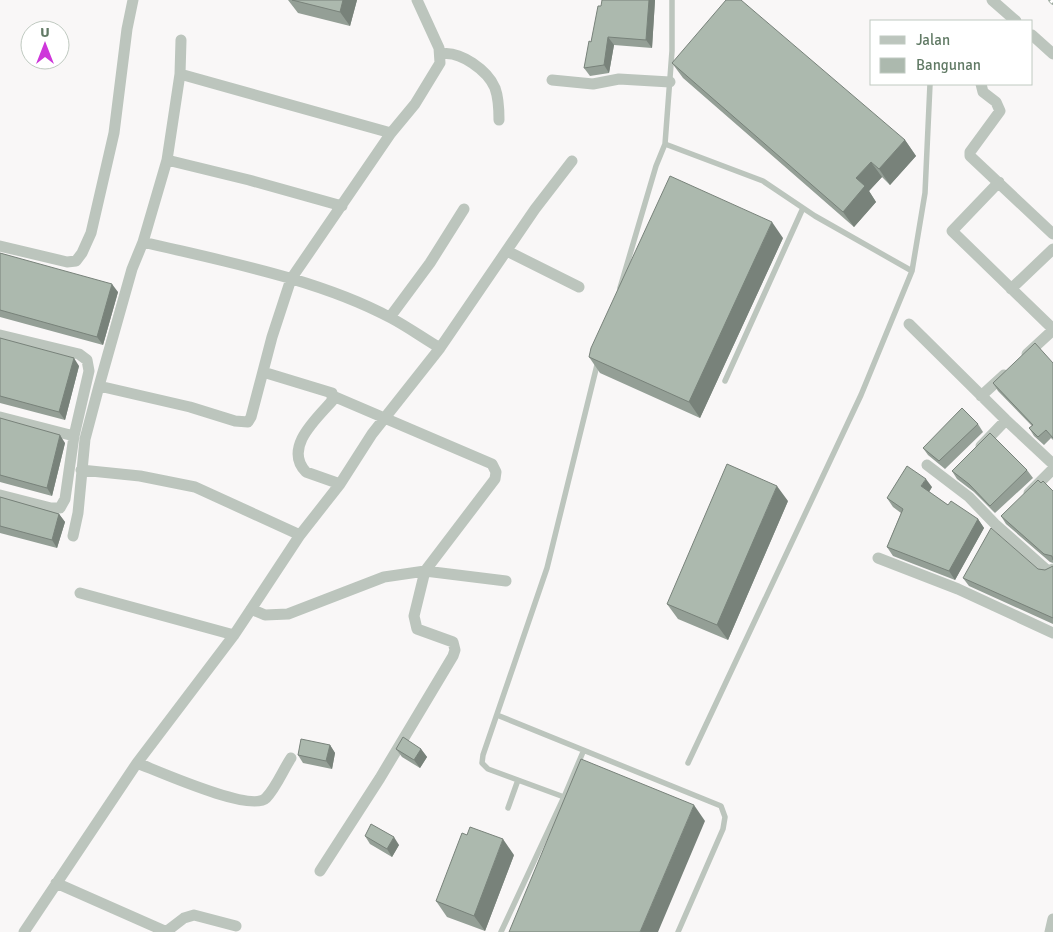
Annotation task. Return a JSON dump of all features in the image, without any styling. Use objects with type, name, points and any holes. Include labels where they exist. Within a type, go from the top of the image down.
[{"type":"street","points":[[0,246],[67,262],[76,261],[82,253],[91,233],[114,133],[125,38],[133,0]]},
{"type":"street","points":[[99,386],[190,407],[241,422],[248,422],[291,279],[391,133],[415,104],[440,63],[441,54],[417,0]]},
{"type":"street","points":[[992,0],[1015,20]]},
{"type":"street","points":[[1033,36],[1053,54]]},
{"type":"street","points":[[73,536],[78,513],[85,439],[132,269],[143,242],[167,160],[180,74],[181,40]]},
{"type":"street","points":[[441,54],[447,53],[462,57],[488,78],[494,86],[498,97],[499,120]]},
{"type":"street","points":[[180,74],[391,133]]},
{"type":"street","points":[[552,80],[593,84],[619,79],[670,82]]},
{"type":"street","points":[[981,85],[983,92],[996,102],[1000,111],[970,152],[970,156],[1053,234]]},
{"type":"street","points":[[167,160],[342,206]]},
{"type":"street","points":[[24,932],[137,763],[234,634],[300,535],[340,484],[385,418],[440,348],[535,209],[572,161]]},
{"type":"street","points":[[981,396],[1053,329],[952,231],[998,182]]},
{"type":"street","points":[[390,317],[430,263],[464,208]]},
{"type":"street","points":[[143,242],[291,279],[336,294],[390,317],[440,348]]},
{"type":"street","points":[[1012,289],[1053,249]]},
{"type":"street","points":[[507,251],[579,287]]},
{"type":"street","points":[[909,324],[1053,464]]},
{"type":"street","points":[[0,335],[79,354],[87,360],[89,371],[74,436],[65,499],[60,508],[51,508],[0,495]]},
{"type":"street","points":[[263,372],[327,391],[333,396],[492,464],[496,470],[495,479],[425,571],[414,616],[414,624],[417,629],[453,642],[455,650],[453,656],[380,778],[320,871]]},
{"type":"street","points":[[333,396],[301,440],[298,458],[306,472],[340,484]]},
{"type":"street","points":[[0,417],[74,436]]},
{"type":"street","points":[[974,452],[1006,420]]},
{"type":"street","points":[[927,465],[949,476],[996,525],[1048,571],[1053,569]]},
{"type":"street","points":[[81,470],[140,476],[196,487],[300,535]]},
{"type":"street","points":[[1019,502],[1053,470]]},
{"type":"street","points":[[878,558],[961,585],[1053,633]]},
{"type":"street","points":[[251,609],[265,615],[288,614],[384,577],[425,571],[506,581]]},
{"type":"street","points":[[80,593],[167,614],[234,634]]},
{"type":"street","points":[[137,763],[222,794],[252,802],[266,798],[291,758]]},
{"type":"street","points":[[56,883],[95,902],[167,931],[184,918],[194,915],[236,926]]},
{"type":"street","points":[[1050,932],[1053,919]]},
{"type":"lane","points":[[618,294],[656,166],[665,144],[670,82],[672,0]]},
{"type":"lane","points":[[688,763],[861,395],[912,271],[925,193],[930,85]]},
{"type":"lane","points":[[665,144],[762,182],[912,271]]},
{"type":"lane","points":[[725,381],[803,208]]},
{"type":"lane","points":[[564,797],[483,765],[483,755],[547,568],[598,357]]},
{"type":"lane","points":[[497,715],[583,752],[721,806],[725,817],[723,829],[678,932]]},
{"type":"lane","points":[[500,932],[564,797],[583,752]]},
{"type":"lane","points":[[508,808],[518,780]]},
{"type":"building","points":[[292,0],[343,0],[340,12]]},
{"type":"building","points":[[602,0],[649,0],[646,40],[608,37],[604,65],[584,68],[598,6],[601,6]]},
{"type":"building","points":[[726,0],[741,0],[905,140],[879,169],[871,162],[856,178],[865,186],[843,212],[672,63]]},
{"type":"building","points":[[670,176],[772,222],[689,402],[589,357],[591,348]]},
{"type":"building","points":[[0,253],[112,284],[97,337],[0,310]]},
{"type":"building","points":[[0,338],[74,358],[59,412],[0,396]]},
{"type":"building","points":[[1035,343],[1053,363],[1053,438],[1046,430],[1038,437],[1029,428],[1033,425],[993,383]]},
{"type":"building","points":[[962,408],[978,424],[939,461],[923,448]]},
{"type":"building","points":[[0,418],[60,435],[47,488],[0,475]]},
{"type":"building","points":[[990,433],[1027,470],[990,506],[969,484],[952,471]]},
{"type":"building","points":[[727,464],[777,486],[717,625],[667,604]]},
{"type":"building","points":[[907,466],[926,479],[921,486],[948,505],[951,501],[978,519],[949,571],[887,547],[903,509],[887,498]]},
{"type":"building","points":[[1038,480],[1041,483],[1043,481],[1053,491],[1053,560],[1052,556],[1044,554],[1001,516]]},
{"type":"building","points":[[0,497],[59,514],[52,540],[0,526]]},
{"type":"building","points":[[991,528],[1038,569],[1045,570],[1053,566],[1053,618],[963,578]]},
{"type":"building","points":[[403,737],[421,749],[414,760],[396,749]]},
{"type":"building","points":[[301,739],[330,745],[326,761],[298,755]]},
{"type":"building","points":[[581,759],[694,805],[640,932],[509,932]]},
{"type":"building","points":[[371,824],[394,837],[387,849],[365,836]]},
{"type":"building","points":[[470,827],[503,839],[474,916],[436,901],[462,833],[467,835]]}]
